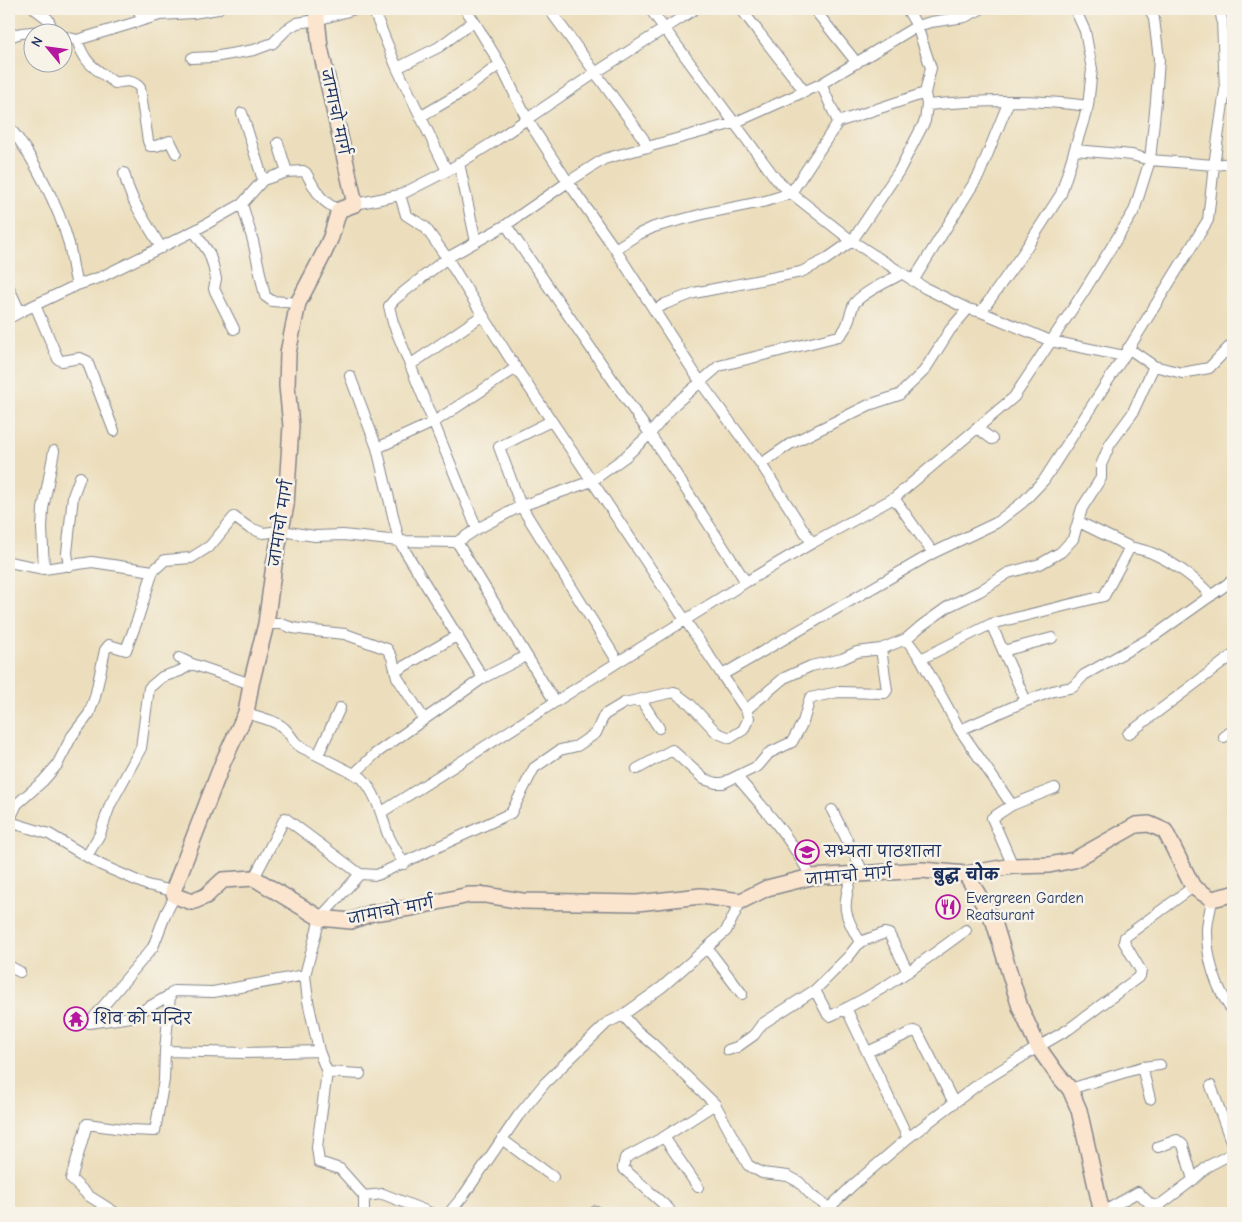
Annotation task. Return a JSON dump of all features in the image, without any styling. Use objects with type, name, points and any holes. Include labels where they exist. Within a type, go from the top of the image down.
[{"type":"street","points":[[35,9],[50,22]]},
{"type":"street","points":[[137,9],[144,19]]},
{"type":"street","points":[[72,39],[77,40],[160,15],[218,9]]},
{"type":"street","points":[[192,58],[213,57],[254,50],[273,43],[286,30],[316,14],[354,9]]},
{"type":"street","points":[[373,9],[397,68],[447,171]]},
{"type":"street","points":[[464,9],[474,21],[500,64],[527,119],[615,249],[701,383],[761,464],[812,544]]},
{"type":"street","points":[[549,9],[643,138],[648,148]]},
{"type":"street","points":[[650,9],[776,179],[852,242],[913,281],[968,309],[981,312],[1051,341],[1126,352],[1154,366],[1182,373],[1209,368],[1233,343]]},
{"type":"street","points":[[9,318],[77,285],[102,277],[194,231],[242,204],[263,180],[287,172],[303,170],[321,200],[338,210],[355,204],[400,195],[447,171],[492,143],[537,111],[695,9]]},
{"type":"street","points":[[741,9],[805,92]]},
{"type":"street","points":[[814,9],[857,62]]},
{"type":"street","points":[[654,310],[694,294],[802,272],[825,260],[852,242],[899,171],[924,121],[927,105],[925,93],[931,68],[917,26],[907,9]]},
{"type":"street","points":[[477,529],[393,323],[388,306],[394,299],[447,258],[506,225],[568,182],[604,160],[734,124],[821,84],[917,26],[965,17],[981,9]]},
{"type":"street","points":[[981,312],[1023,253],[1061,194],[1075,150],[1088,106],[1092,69],[1085,32],[1075,9]]},
{"type":"street","points":[[382,812],[746,582],[894,498],[1014,397],[1134,211],[1150,160],[1156,102],[1159,59],[1154,19],[1150,9]]},
{"type":"street","points":[[722,675],[932,552],[996,524],[1023,502],[1044,480],[1208,220],[1214,165],[1226,90],[1220,9]]},
{"type":"street","name":"जामाचो मार्ग","points":[[316,14],[320,47],[355,204]]},
{"type":"street","points":[[397,68],[439,47],[474,21]]},
{"type":"street","points":[[9,37],[22,33]]},
{"type":"street","points":[[77,40],[83,56],[89,64],[115,83],[125,81],[136,83],[140,88],[150,146],[170,141],[176,153]]},
{"type":"street","points":[[420,116],[464,91],[500,64]]},
{"type":"street","points":[[821,84],[838,122]]},
{"type":"street","points":[[615,249],[654,227],[707,213],[766,201],[791,193],[838,122],[925,93]]},
{"type":"street","points":[[927,105],[966,101],[1009,101],[1056,102],[1088,106]]},
{"type":"street","points":[[913,281],[980,175],[1009,101]]},
{"type":"street","points":[[242,113],[263,180]]},
{"type":"street","points":[[9,127],[40,175],[53,203],[69,245],[77,285]]},
{"type":"street","points":[[278,143],[287,172]]},
{"type":"street","points":[[1075,150],[1132,155],[1150,160],[1214,165],[1233,163]]},
{"type":"street","points":[[459,163],[476,242]]},
{"type":"street","points":[[124,173],[128,189],[138,211],[161,248]]},
{"type":"street","points":[[400,195],[406,214],[425,227],[447,258],[551,421],[592,481],[746,710],[749,718],[743,730],[730,738],[717,733],[690,704],[674,692],[624,702],[604,715],[596,733],[577,746],[560,750],[534,768],[512,813],[404,864],[377,875],[360,874],[285,818],[254,878],[223,880],[206,896],[192,902],[101,865],[49,834],[10,823],[17,804],[43,781],[57,764],[72,736],[89,714],[95,697],[105,650],[109,645],[126,650],[153,571],[165,560],[190,558],[210,546],[234,516],[248,527],[263,533],[281,531],[315,536],[342,535],[400,541],[457,542],[477,529],[521,506],[592,481],[626,457],[650,434],[675,404],[719,366],[839,336],[846,329],[858,298],[901,274]]},
{"type":"street","points":[[242,204],[253,241],[265,296],[272,301],[298,303]]},
{"type":"street","name":"जामाचो मार्ग","points":[[174,894],[223,762],[246,713],[266,624],[290,466],[291,426],[287,386],[288,352],[298,303],[331,237],[338,210]]},
{"type":"street","points":[[506,225],[650,434],[746,582]]},
{"type":"street","points":[[194,231],[209,253],[216,278],[214,289],[234,329]]},
{"type":"street","points":[[9,288],[20,312]]},
{"type":"street","points":[[35,305],[58,359],[62,361],[80,358],[87,361],[114,430]]},
{"type":"street","points":[[761,464],[790,444],[869,405],[899,395],[924,372],[950,330],[968,309]]},
{"type":"street","points":[[410,365],[483,315]]},
{"type":"street","points":[[746,710],[784,678],[811,666],[842,659],[857,652],[881,649],[906,639],[949,606],[980,591],[1008,573],[1040,564],[1061,552],[1073,539],[1082,508],[1101,478],[1100,465],[1110,444],[1132,414],[1154,366]]},
{"type":"street","points":[[377,448],[434,422],[516,368]]},
{"type":"street","points":[[350,376],[377,448],[400,541],[483,678]]},
{"type":"street","points":[[551,421],[499,447],[521,506],[618,662]]},
{"type":"street","points":[[977,428],[992,439]]},
{"type":"street","points":[[44,569],[43,509],[54,451]]},
{"type":"street","points":[[69,566],[67,553],[71,515],[80,477]]},
{"type":"street","points":[[894,498],[932,552]]},
{"type":"street","points":[[1079,522],[1130,547],[1153,553],[1191,577],[1211,596]]},
{"type":"street","points":[[457,542],[555,702]]},
{"type":"street","points":[[921,659],[991,624],[1104,596],[1130,547]]},
{"type":"street","points":[[9,562],[44,569],[92,562],[153,571]]},
{"type":"street","points":[[960,730],[1026,701],[1053,691],[1073,688],[1084,675],[1154,636],[1233,580]]},
{"type":"street","points":[[266,624],[281,624],[294,628],[344,634],[387,650],[392,657],[397,677],[424,719]]},
{"type":"street","points":[[991,624],[1026,701]]},
{"type":"street","points":[[396,671],[458,635]]},
{"type":"street","points":[[1003,651],[1052,638]]},
{"type":"street","points":[[906,639],[921,659],[960,730],[1012,805]]},
{"type":"street","points":[[638,769],[672,750],[694,771],[710,782],[723,783],[737,777],[758,766],[769,753],[792,742],[803,722],[810,698],[838,692],[885,693],[887,690],[881,649]]},
{"type":"street","points":[[1128,734],[1233,655]]},
{"type":"street","points":[[355,773],[375,754],[483,678],[526,656]]},
{"type":"street","points":[[179,658],[251,684]]},
{"type":"street","points":[[87,856],[100,834],[110,805],[141,748],[149,688],[162,677],[180,671],[192,664]]},
{"type":"street","points":[[641,700],[659,728]]},
{"type":"street","points":[[318,755],[340,708]]},
{"type":"street","points":[[246,713],[279,725],[285,729],[296,744],[355,773],[368,784],[382,812],[388,833],[404,864]]},
{"type":"street","points":[[1224,737],[1233,730]]},
{"type":"street","points":[[737,777],[803,860],[811,877]]},
{"type":"street","points":[[1013,866],[992,818],[1012,805],[1055,788]]},
{"type":"street","points":[[832,810],[858,875],[846,893],[845,912],[848,922],[860,942]]},
{"type":"street","name":"जामाचो मार्ग","points":[[254,878],[320,918],[351,921],[372,913],[411,908],[469,895],[486,895],[522,901],[637,903],[701,896],[741,901],[767,888],[811,877],[922,870],[966,874],[1013,866],[1049,865],[1074,860],[1136,826],[1149,824],[1165,831],[1194,887],[1212,899]]},
{"type":"street","points":[[360,874],[320,918],[305,975],[308,1001],[319,1051],[328,1072],[317,1147],[319,1162],[340,1169],[364,1196],[364,1213]]},
{"type":"street","points":[[966,874],[994,922],[1020,1007],[1038,1047],[1070,1089],[1081,1118],[1101,1213],[1138,1192],[1152,1206],[1161,1204],[1208,1166],[1233,1153]]},
{"type":"street","points":[[623,1015],[636,1030],[715,1104],[748,1165],[762,1173],[788,1176],[799,1182],[828,1211],[853,1185],[908,1138],[980,1083],[1069,1029],[1140,976],[1141,971],[1124,942],[1125,938],[1194,887]]},
{"type":"street","points":[[174,894],[153,947],[89,1023],[132,1017],[174,992],[212,992],[305,975]]},
{"type":"street","points":[[1233,894],[1212,899],[1207,929],[1213,976],[1233,1012]]},
{"type":"street","points":[[449,1213],[464,1195],[518,1116],[545,1084],[607,1023],[623,1015],[662,987],[726,931],[741,901]]},
{"type":"street","points":[[815,990],[830,1016],[908,972],[966,930]]},
{"type":"street","points":[[728,1050],[737,1047],[754,1035],[762,1024],[815,990],[849,956],[860,942],[884,933],[889,934],[908,972]]},
{"type":"street","points":[[707,948],[742,994]]},
{"type":"street","points":[[9,966],[20,972]]},
{"type":"street","points":[[116,1213],[89,1196],[71,1179],[87,1124],[130,1130],[155,1130],[164,1080],[164,1050],[170,995]]},
{"type":"street","points":[[846,1008],[908,1138]]},
{"type":"street","points":[[867,1052],[914,1032],[918,1033],[954,1103]]},
{"type":"street","points":[[164,1050],[244,1053],[319,1051]]},
{"type":"street","points":[[1070,1089],[1142,1067],[1160,1065]]},
{"type":"street","points":[[1142,1067],[1150,1099]]},
{"type":"street","points":[[328,1072],[360,1074]]},
{"type":"street","points":[[1211,1086],[1233,1147]]},
{"type":"street","points":[[669,1209],[623,1168],[625,1158],[664,1137],[715,1104]]},
{"type":"street","points":[[664,1137],[698,1187]]},
{"type":"street","points":[[503,1140],[554,1177]]},
{"type":"street","points":[[1158,1147],[1177,1140],[1180,1142],[1183,1146],[1193,1180]]},
{"type":"street","points":[[364,1196],[383,1194],[431,1213]]},
{"type":"street","points":[[593,1213],[596,1211],[598,1213]]},
{"type":"place","name":"सभ्यता पाठशाला","points":[[807,852]]},
{"type":"place","name":"Evergreen Garden Reatsurant","points":[[948,907]]},
{"type":"place","name":"शिव को मन्दिर","points":[[76,1019]]},
{"type":"district","name":"बुद्ध चोक","points":[[966,874]]}]
